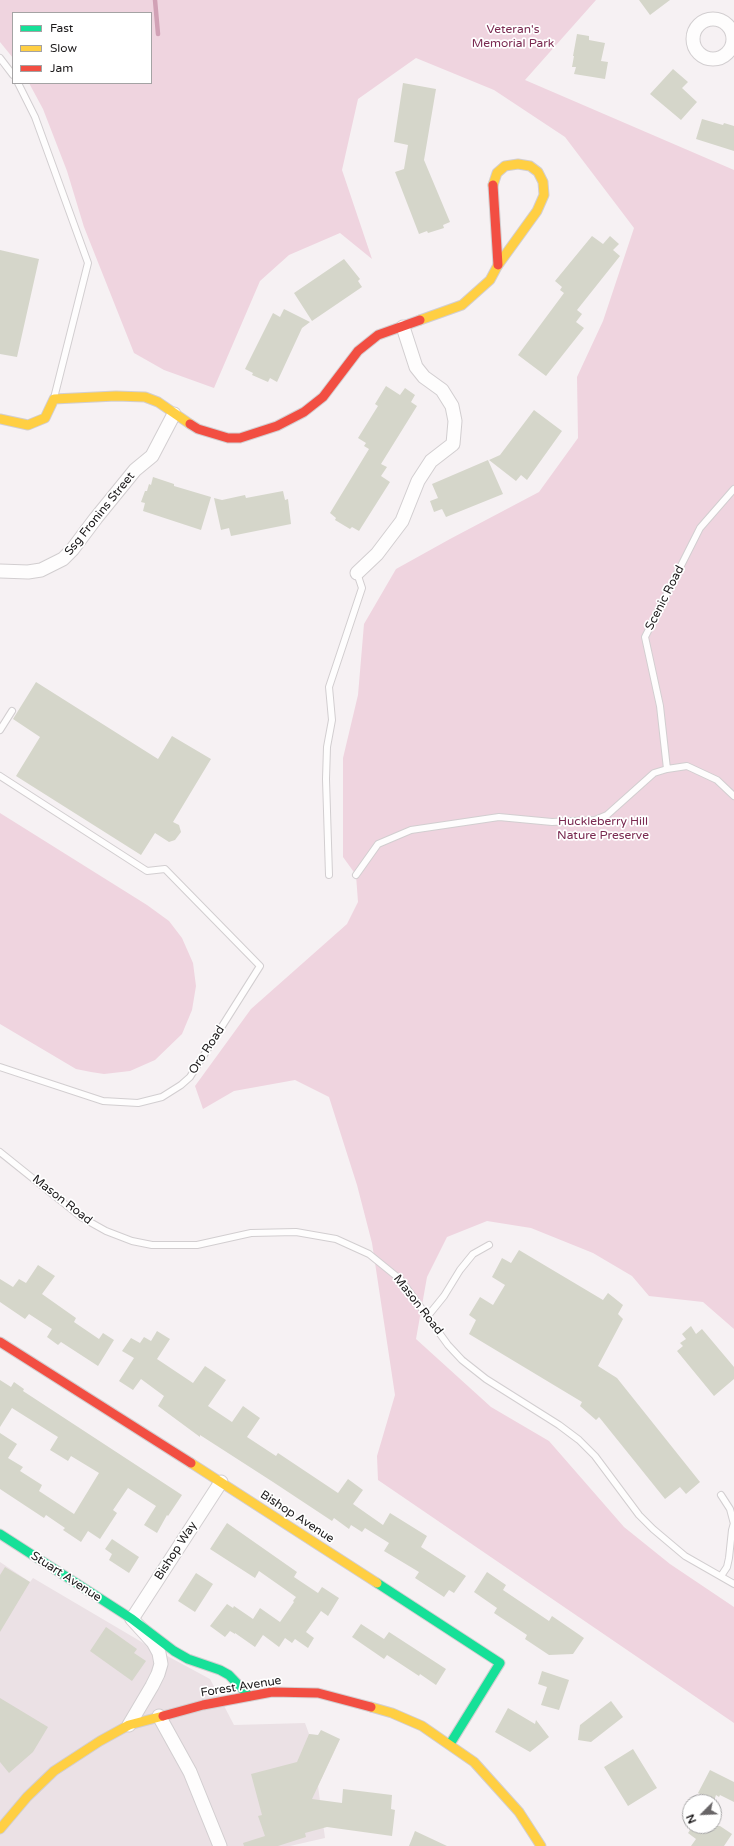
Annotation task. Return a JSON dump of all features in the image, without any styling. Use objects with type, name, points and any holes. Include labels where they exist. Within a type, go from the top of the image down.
[{"type":"street","points":[[0,419],[28,425],[44,418],[54,399],[116,396],[146,397],[158,402],[198,430],[216,435],[240,438],[255,434],[304,412],[323,397],[358,351],[368,342],[378,336],[462,305],[490,280],[498,265],[537,211],[544,196],[543,182],[538,172],[530,166],[518,164],[506,166],[497,173],[494,182],[498,265]]},
{"type":"street","points":[[357,572],[377,554],[402,521],[418,481],[431,461],[453,444],[455,421],[452,406],[442,390],[424,377],[416,367],[403,327]]},
{"type":"street","name":"Ssg Fronins Street","points":[[0,571],[28,572],[40,570],[63,559],[72,550],[135,470],[152,456],[174,414]]},
{"type":"street","name":"Bishop Avenue","points":[[0,1342],[221,1482],[500,1663],[450,1744]]},
{"type":"street","name":"Bishop Way","points":[[132,1619],[221,1482]]},
{"type":"street","name":"Stuart Avenue","points":[[0,1534],[132,1619],[174,1651],[188,1659],[220,1670],[228,1675],[249,1696]]},
{"type":"street","name":"Stuart Avenue","points":[[129,1725],[152,1686],[161,1664],[159,1653],[153,1642],[132,1619]]},
{"type":"street","name":"Forest Avenue","points":[[0,1829],[27,1797],[54,1771],[100,1741],[129,1725],[203,1705],[272,1692],[318,1693],[392,1713],[422,1726],[450,1744],[474,1762],[498,1787],[519,1812],[541,1846]]},
{"type":"street","points":[[160,1716],[190,1772],[220,1846]]},
{"type":"lane","points":[[0,58],[12,74]]},
{"type":"lane","points":[[19,84],[35,116],[88,263],[54,399]]},
{"type":"lane","name":"Scenic Road","points":[[667,769],[660,706],[645,637],[700,528],[734,489]]},
{"type":"lane","points":[[329,875],[326,779],[327,747],[332,720],[329,687],[362,588],[357,572]]},
{"type":"lane","points":[[0,730],[12,711]]},
{"type":"lane","points":[[356,875],[378,844],[411,830],[499,817],[552,822],[595,820],[607,815],[654,773],[667,769],[687,766],[717,780],[734,796]]},
{"type":"lane","name":"Oro Road","points":[[0,776],[147,871],[165,869],[260,966],[190,1077],[181,1085],[162,1097],[138,1103],[103,1101],[0,1067]]},
{"type":"lane","name":"Mason Road","points":[[0,1152],[81,1217],[106,1232],[132,1241],[152,1245],[197,1245],[251,1233],[288,1231],[318,1235],[352,1245],[369,1254],[401,1280],[448,1345],[473,1370],[506,1393],[559,1425],[579,1440],[595,1456],[640,1515],[653,1529],[685,1556],[734,1584]]},
{"type":"lane","points":[[427,1316],[444,1296],[460,1270],[473,1254],[489,1245]]},
{"type":"lane","points":[[721,1495],[730,1509],[734,1524],[727,1566],[721,1576]]},
{"type":"shaded area","points":[[0,1562],[30,1582],[33,1578],[145,1644],[210,1679],[234,1725],[305,1723],[309,1734],[340,1739],[318,1786],[325,1838],[290,1846],[0,1846]]},
{"type":"green space","points":[[0,0],[596,0],[525,80],[734,170],[734,1329],[703,1302],[649,1296],[632,1276],[593,1253],[531,1228],[487,1221],[447,1237],[427,1277],[416,1339],[491,1407],[549,1441],[624,1527],[670,1564],[734,1607],[734,1723],[378,1480],[377,1456],[395,1395],[372,1243],[357,1185],[329,1097],[295,1080],[234,1091],[203,1109],[195,1086],[251,1009],[347,924],[358,902],[356,875],[343,857],[343,758],[358,695],[364,624],[396,569],[539,492],[578,438],[577,377],[603,321],[634,228],[565,137],[494,90],[416,58],[358,99],[342,170],[372,259],[340,233],[289,255],[260,281],[214,388],[164,370],[134,353],[84,227],[67,171],[43,109],[30,84],[152,84],[152,12],[12,12],[12,57],[0,42]]},
{"type":"green space","points":[[0,813],[147,905],[169,921],[182,938],[193,963],[196,986],[192,1010],[182,1034],[155,1060],[130,1071],[104,1074],[76,1069],[0,1024]]},
{"type":"building","points":[[639,0],[670,0],[650,15]]},
{"type":"building","points":[[577,34],[589,36],[589,40],[605,43],[601,61],[608,62],[605,79],[574,74],[576,67],[572,67]]},
{"type":"building","points":[[673,69],[688,82],[682,88],[697,102],[681,120],[650,94]]},
{"type":"building","points":[[403,83],[436,89],[424,160],[450,222],[443,225],[444,228],[428,233],[427,231],[419,234],[395,172],[404,169],[408,145],[394,142]]},
{"type":"building","points":[[702,119],[723,125],[724,123],[734,126],[734,151],[696,139]]},
{"type":"building","points":[[592,236],[603,244],[610,236],[619,244],[613,250],[620,256],[577,310],[582,314],[576,322],[584,328],[546,376],[518,355],[564,293],[560,290],[562,287],[555,281]]},
{"type":"building","points":[[0,250],[39,259],[17,357],[0,354]]},
{"type":"building","points":[[344,259],[360,279],[358,281],[362,287],[312,321],[294,293]]},
{"type":"building","points":[[284,309],[310,322],[302,328],[277,382],[270,378],[268,382],[252,375],[253,373],[245,369],[273,313],[280,317]]},
{"type":"building","points":[[386,386],[400,395],[405,388],[415,395],[411,402],[417,406],[381,464],[387,467],[381,476],[390,482],[359,531],[352,527],[350,529],[335,520],[336,518],[330,513],[369,449],[364,446],[366,443],[358,438],[378,406],[375,404]]},
{"type":"building","points":[[534,410],[562,431],[527,480],[521,475],[516,481],[489,460],[500,455]]},
{"type":"building","points":[[488,460],[503,494],[446,517],[442,509],[434,512],[430,501],[438,498],[432,484]]},
{"type":"building","points":[[153,477],[174,484],[174,486],[211,497],[201,530],[143,511],[145,503],[141,502],[149,484],[151,485]]},
{"type":"building","points":[[283,491],[285,500],[288,499],[291,524],[231,536],[229,528],[221,530],[214,498],[222,500],[245,495],[246,498]]},
{"type":"building","points":[[36,682],[158,759],[172,736],[211,759],[173,822],[179,825],[181,832],[175,840],[169,842],[155,833],[141,855],[16,776],[40,737],[13,719]]},
{"type":"building","points":[[519,1250],[603,1300],[608,1293],[623,1305],[618,1314],[623,1319],[598,1366],[617,1378],[700,1482],[686,1494],[680,1487],[665,1499],[599,1417],[596,1420],[580,1406],[582,1402],[469,1334],[476,1320],[469,1315],[480,1297],[493,1305],[505,1285],[492,1277],[502,1258],[511,1263]]},
{"type":"building","points":[[38,1265],[55,1276],[42,1294],[76,1318],[74,1322],[99,1339],[103,1333],[114,1340],[98,1366],[61,1342],[58,1345],[47,1337],[52,1329],[29,1314],[25,1319],[0,1302],[0,1279],[13,1287],[19,1279],[26,1283]]},
{"type":"building","points":[[691,1326],[696,1334],[702,1329],[734,1367],[734,1379],[714,1396],[677,1351],[683,1346],[680,1343],[686,1339],[682,1334]]},
{"type":"building","points":[[157,1331],[170,1339],[157,1359],[193,1383],[205,1366],[226,1380],[208,1406],[232,1422],[243,1406],[260,1418],[247,1437],[276,1456],[278,1453],[338,1493],[348,1479],[363,1490],[353,1504],[383,1525],[390,1513],[427,1536],[421,1547],[466,1576],[454,1593],[449,1590],[444,1597],[415,1578],[419,1572],[384,1551],[389,1543],[365,1528],[362,1532],[351,1525],[349,1529],[334,1518],[332,1521],[200,1435],[200,1437],[158,1406],[164,1396],[141,1379],[133,1390],[119,1381],[134,1358],[122,1351],[131,1338],[140,1343],[144,1337],[151,1341]]},
{"type":"building","points":[[0,1380],[11,1387],[14,1382],[24,1389],[23,1391],[182,1495],[168,1516],[167,1515],[157,1533],[144,1525],[156,1506],[128,1488],[113,1510],[117,1513],[100,1539],[88,1531],[81,1542],[63,1530],[65,1528],[46,1515],[44,1518],[0,1489],[0,1433],[17,1444],[8,1458],[23,1467],[20,1471],[42,1485],[39,1491],[74,1514],[99,1473],[71,1456],[68,1461],[50,1450],[58,1437],[12,1408],[0,1427]]},
{"type":"building","points":[[227,1523],[297,1572],[294,1577],[318,1593],[322,1587],[339,1598],[328,1616],[321,1611],[306,1632],[314,1638],[308,1648],[295,1639],[292,1643],[285,1638],[279,1647],[263,1635],[255,1647],[235,1633],[230,1631],[225,1637],[210,1626],[227,1604],[233,1608],[234,1606],[253,1619],[260,1608],[280,1622],[296,1597],[259,1571],[255,1578],[210,1549]]},
{"type":"building","points":[[112,1539],[139,1557],[129,1573],[109,1560],[112,1554],[105,1549]]},
{"type":"building","points":[[5,1567],[30,1582],[0,1632],[0,1575]]},
{"type":"building","points":[[487,1572],[506,1585],[503,1590],[549,1621],[552,1616],[584,1638],[573,1654],[549,1655],[525,1639],[527,1635],[494,1613],[497,1608],[474,1592]]},
{"type":"building","points":[[196,1573],[213,1584],[195,1612],[178,1601]]},
{"type":"building","points":[[361,1624],[384,1639],[389,1632],[446,1669],[436,1685],[420,1674],[419,1676],[387,1655],[384,1659],[352,1637]]},
{"type":"building","points":[[106,1627],[137,1649],[134,1653],[146,1661],[132,1681],[90,1651]]},
{"type":"building","points":[[542,1671],[569,1680],[559,1710],[541,1705],[547,1687],[538,1684]]},
{"type":"building","points":[[0,1698],[48,1727],[33,1752],[9,1773],[0,1762]]},
{"type":"building","points":[[611,1701],[623,1717],[591,1742],[578,1740],[580,1725]]},
{"type":"building","points":[[508,1708],[535,1724],[536,1720],[549,1737],[530,1752],[495,1732]]},
{"type":"building","points":[[321,1730],[340,1739],[312,1799],[342,1803],[343,1789],[392,1795],[391,1809],[395,1810],[392,1836],[327,1827],[305,1833],[306,1837],[278,1846],[244,1846],[243,1843],[265,1836],[258,1816],[262,1815],[251,1774],[297,1762],[309,1734],[318,1735]]},
{"type":"building","points":[[633,1749],[657,1788],[628,1806],[604,1767]]},
{"type":"building","points":[[710,1770],[734,1782],[734,1802],[722,1796],[722,1794],[698,1793]]},
{"type":"building","points":[[722,1827],[732,1834],[724,1846],[691,1846],[696,1839],[689,1834],[722,1834]]},
{"type":"building","points":[[415,1831],[447,1846],[409,1846]]},
{"type":"waterway","points":[[155,0],[158,34]]},
{"type":"traffic: fast","points":[[0,1534],[132,1619],[174,1651],[188,1659],[220,1670],[229,1675],[249,1696]]},
{"type":"traffic: fast","points":[[377,1583],[500,1663],[450,1744]]},
{"type":"traffic: slow","points":[[420,320],[462,305],[490,280],[498,265],[537,211],[544,195],[543,182],[538,172],[530,166],[518,164],[505,166],[497,173],[493,185]]},
{"type":"traffic: slow","points":[[0,419],[28,425],[45,418],[54,399],[116,396],[145,397],[158,402],[190,424]]},
{"type":"traffic: slow","points":[[191,1463],[377,1583]]},
{"type":"traffic: slow","points":[[371,1707],[392,1713],[422,1726],[474,1762],[519,1812],[541,1846]]},
{"type":"traffic: slow","points":[[0,1829],[27,1797],[54,1771],[100,1741],[129,1725],[163,1716]]},
{"type":"traffic: jam","points":[[493,185],[498,265]]},
{"type":"traffic: jam","points":[[190,424],[198,429],[228,438],[240,438],[277,426],[304,412],[323,397],[358,351],[378,335],[420,320]]},
{"type":"traffic: jam","points":[[0,1342],[191,1463]]},
{"type":"traffic: jam","points":[[163,1716],[203,1705],[272,1692],[318,1693],[371,1707]]},
{"type":"park label","name":"Veteran's Memorial Park","points":[[513,37]]},
{"type":"park label","name":"Huckleberry Hill Nature Preserve","points":[[603,829]]}]
